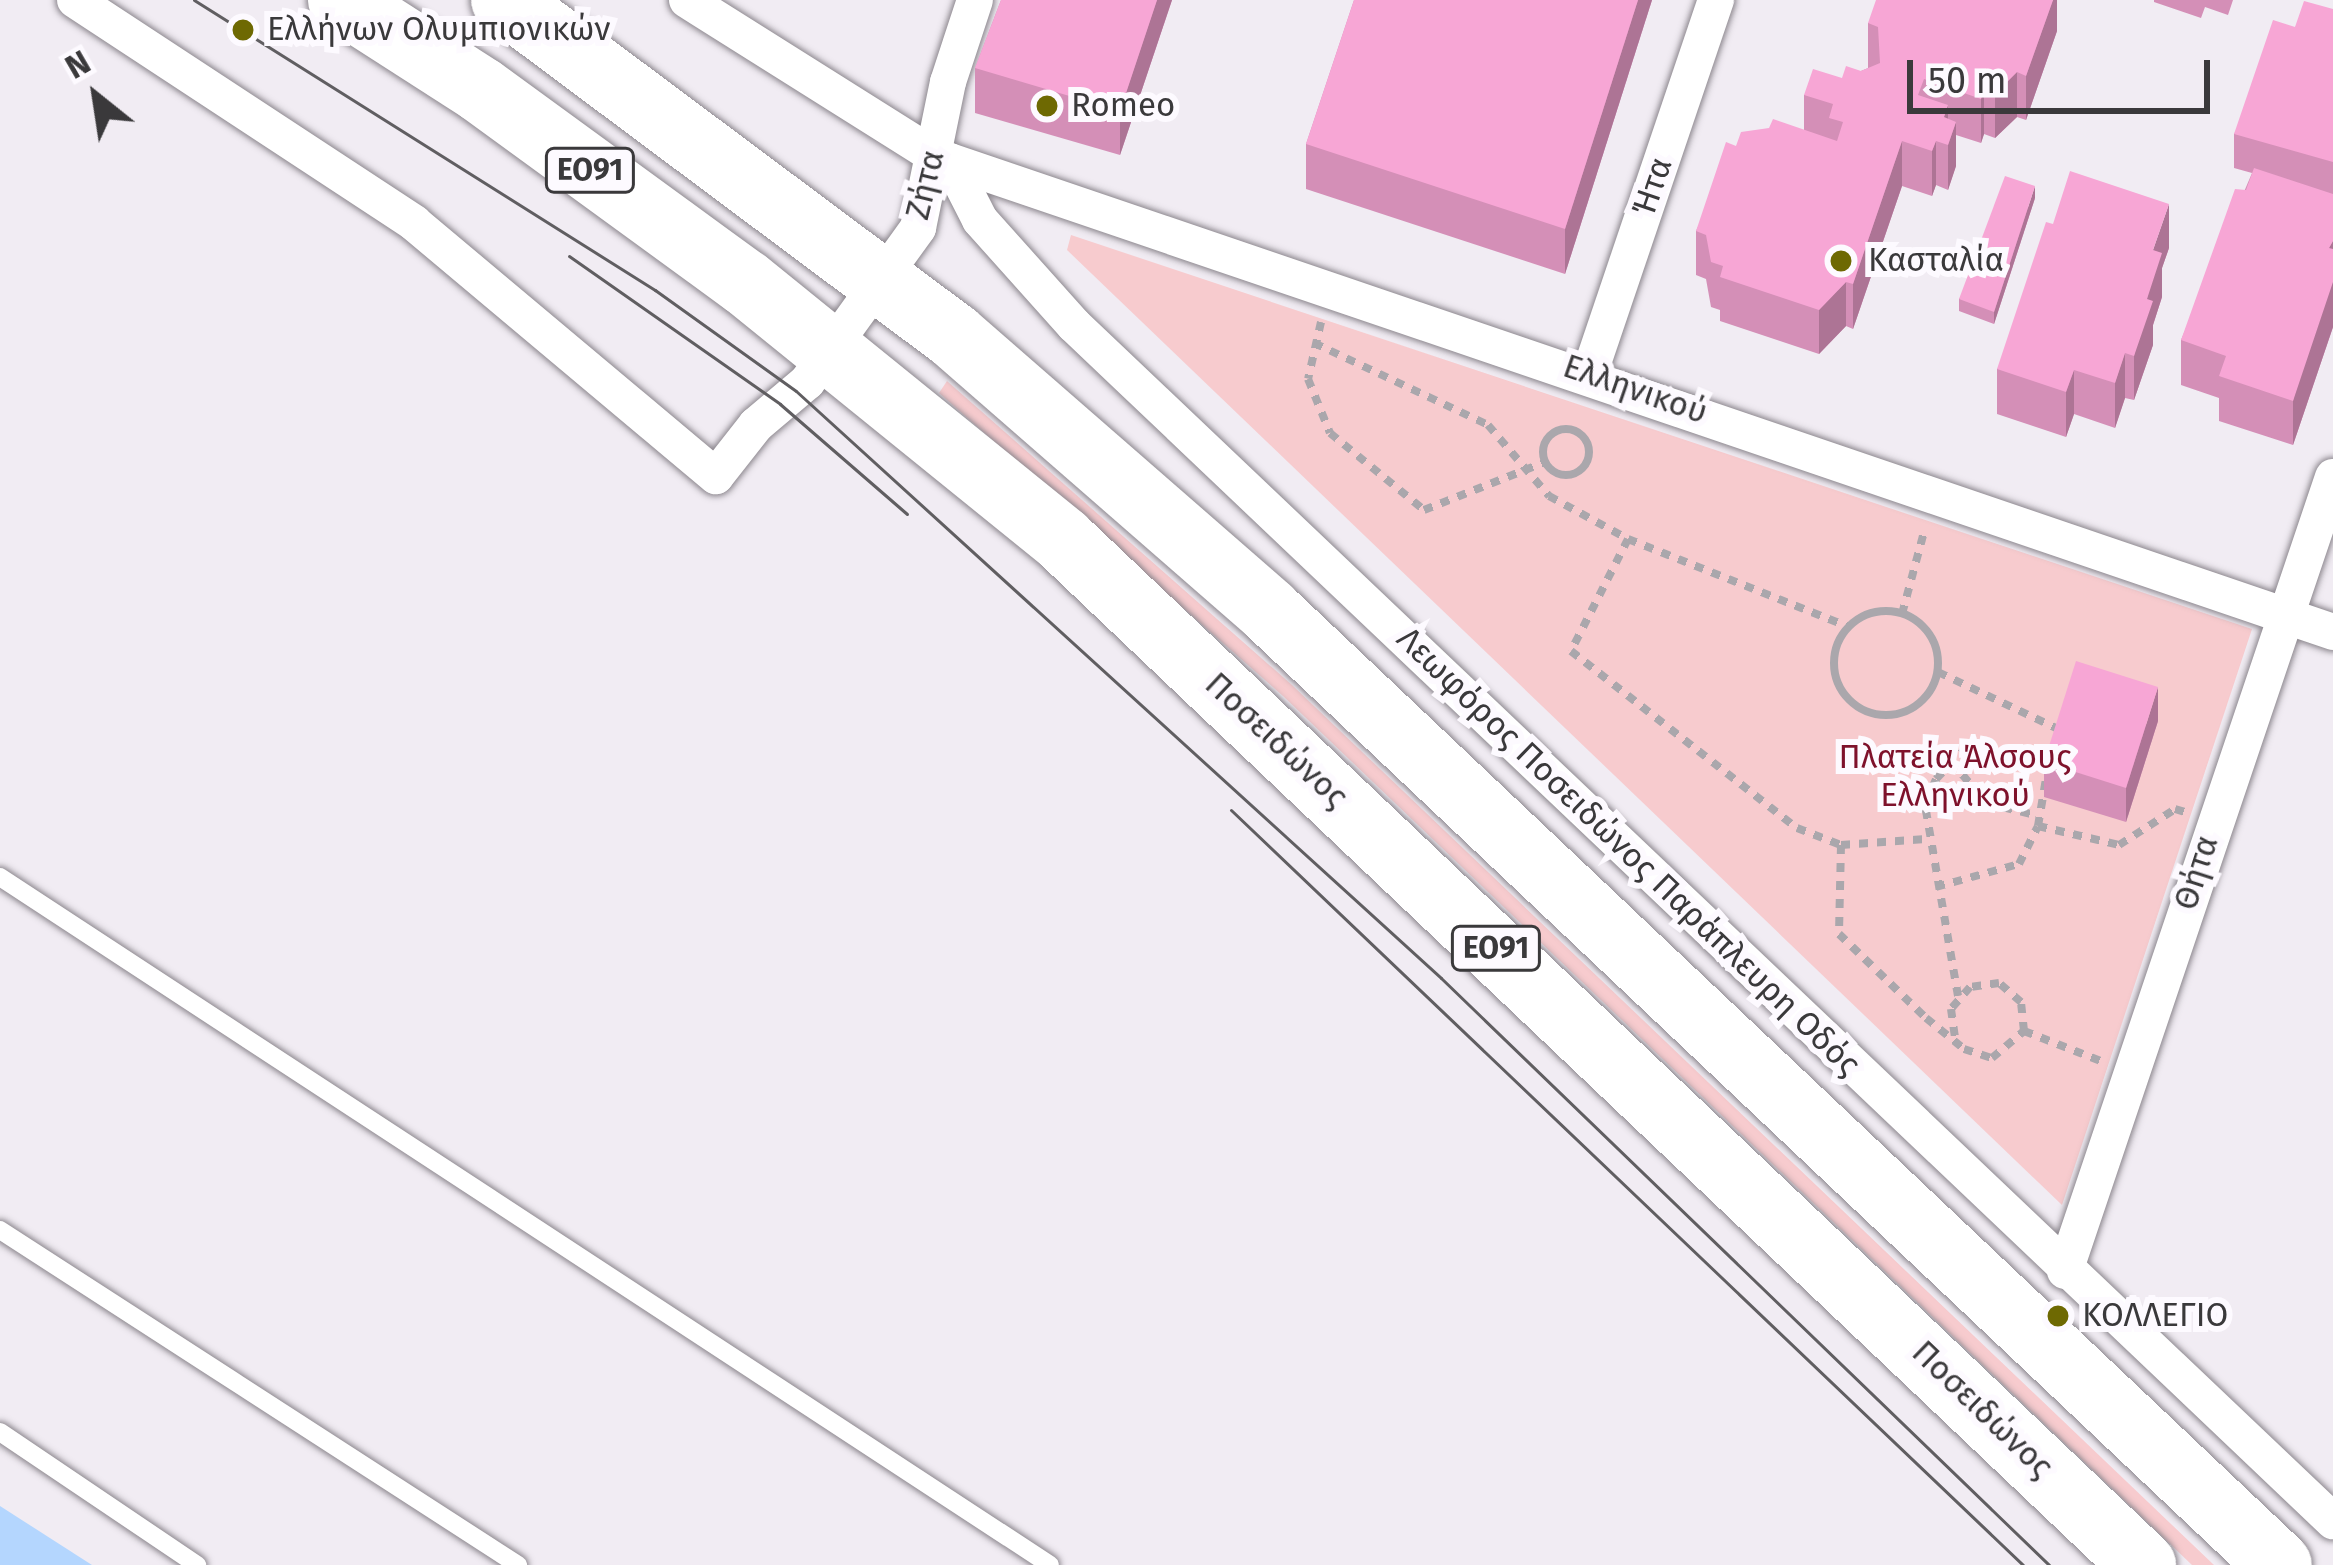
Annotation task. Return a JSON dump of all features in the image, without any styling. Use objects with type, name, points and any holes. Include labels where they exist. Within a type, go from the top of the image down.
[{"type":"highway","name":"Ποσειδώνος","points":[[340,0],[481,90],[833,349],[1063,539],[2143,1565]]},
{"type":"highway","name":"ΕΟ91","points":[[504,0],[884,283],[1269,611],[2279,1565]]},
{"type":"street","points":[[75,0],[414,223],[716,476],[833,349]]},
{"type":"street","points":[[687,0],[943,158]]},
{"type":"street","name":"Ζήτα","points":[[833,349],[884,283],[918,228],[943,158],[948,82],[976,0]]},
{"type":"street","name":"Ήτα","points":[[1589,375],[1716,0]]},
{"type":"street","name":"Ελληνικού","points":[[943,158],[1935,490],[2333,632]]},
{"type":"street","name":"Λεωφόρος Ποσειδώνος Παράπλευρη Οδός","points":[[943,158],[980,220],[1074,325],[2333,1521]]},
{"type":"street","name":"Θήτα","points":[[2065,1270],[2333,477]]},
{"type":"lane","points":[[0,877],[1050,1565]]},
{"type":"lane","points":[[0,1230],[518,1565]]},
{"type":"lane","points":[[0,1432],[197,1565]]},
{"type":"path","points":[[1334,286],[1314,343],[1308,379],[1330,433],[1424,510],[1545,462]]},
{"type":"path","points":[[1314,343],[1488,425],[1549,496],[1628,539],[1849,627]]},
{"type":"path","points":[[1559,430],[1587,442],[1578,472],[1557,473],[1545,462],[1544,446],[1559,430]]},
{"type":"path","points":[[1902,614],[1935,490]]},
{"type":"path","points":[[1628,539],[1571,651],[1797,828],[1841,845],[1926,839]]},
{"type":"path","points":[[1874,612],[1902,614],[1933,639],[1938,672],[1906,711],[1857,706],[1844,695],[1833,663],[1849,627],[1874,612]]},
{"type":"path","points":[[1936,887],[2019,864],[2038,826],[2035,815],[2061,726],[1938,672]]},
{"type":"path","points":[[1955,1038],[1958,996],[1926,839],[1925,804],[1950,761],[1970,744],[2048,769]]},
{"type":"path","points":[[1950,761],[1987,803],[2035,815]]},
{"type":"path","points":[[2038,826],[2119,845],[2175,809],[2215,820]]},
{"type":"path","points":[[1841,845],[1839,934],[1955,1038],[1992,1058],[2024,1031]]},
{"type":"path","points":[[1958,996],[1984,982],[2012,990],[2024,1031]]},
{"type":"path","points":[[2024,1031],[2131,1073]]},
{"type":"green space","name":"Πλατεία Άλσους Ελληνικού","points":[[1071,235],[2252,629],[2062,1205],[1067,250]]},
{"type":"green space","points":[[947,381],[1292,685],[2214,1565],[2192,1565],[1283,696],[939,393]]},
{"type":"water","points":[[0,1506],[92,1565],[0,1565]]},
{"type":"building","points":[[1001,0],[1157,0],[1120,111],[975,68]]},
{"type":"building","points":[[1354,0],[1638,0],[1565,229],[1306,144]]},
{"type":"building","points":[[1876,0],[2053,0],[2026,76],[2017,72],[1995,94],[1984,89],[1981,99],[1924,79],[1918,95],[1948,105],[1944,117],[1956,122],[1948,145],[1936,141],[1932,151],[1902,141],[1853,284],[1846,282],[1819,310],[1720,277],[1723,266],[1711,262],[1706,235],[1696,231],[1726,142],[1736,146],[1741,132],[1769,128],[1773,119],[1837,141],[1843,122],[1829,118],[1833,104],[1804,95],[1813,69],[1842,78],[1846,66],[1861,71],[1880,63],[1878,27],[1868,23]]},
{"type":"building","points":[[2304,1],[2333,9],[2333,162],[2234,134],[2273,20],[2295,27]]},
{"type":"building","points":[[2254,168],[2333,194],[2329,248],[2333,249],[2333,282],[2293,401],[2219,376],[2226,356],[2181,340],[2235,189],[2246,190]]},
{"type":"building","points":[[2070,171],[2169,204],[2153,250],[2162,253],[2147,299],[2153,301],[2134,356],[2125,353],[2115,383],[2074,370],[2066,392],[1997,369],[2046,222],[2053,224]]},
{"type":"building","points":[[2005,176],[2035,186],[1994,312],[1959,299]]},
{"type":"building","points":[[2076,661],[2158,687],[2126,788],[2044,762]]},
{"type":"tram line","points":[[194,0],[655,290],[796,391],[1441,978],[2049,1565]]},
{"type":"tram line","points":[[569,256],[780,404],[907,514]]},
{"type":"tram line","points":[[1231,810],[2023,1565]]},
{"type":"place","name":"Ελλήνων Ολυμπιονικών","points":[[243,30]]},
{"type":"place","name":"Romeo","points":[[1047,106]]},
{"type":"place","name":"Κασταλία","points":[[1841,261]]},
{"type":"place","name":"ΚΟΛΛΕΓΙΟ","points":[[2058,1316]]}]
